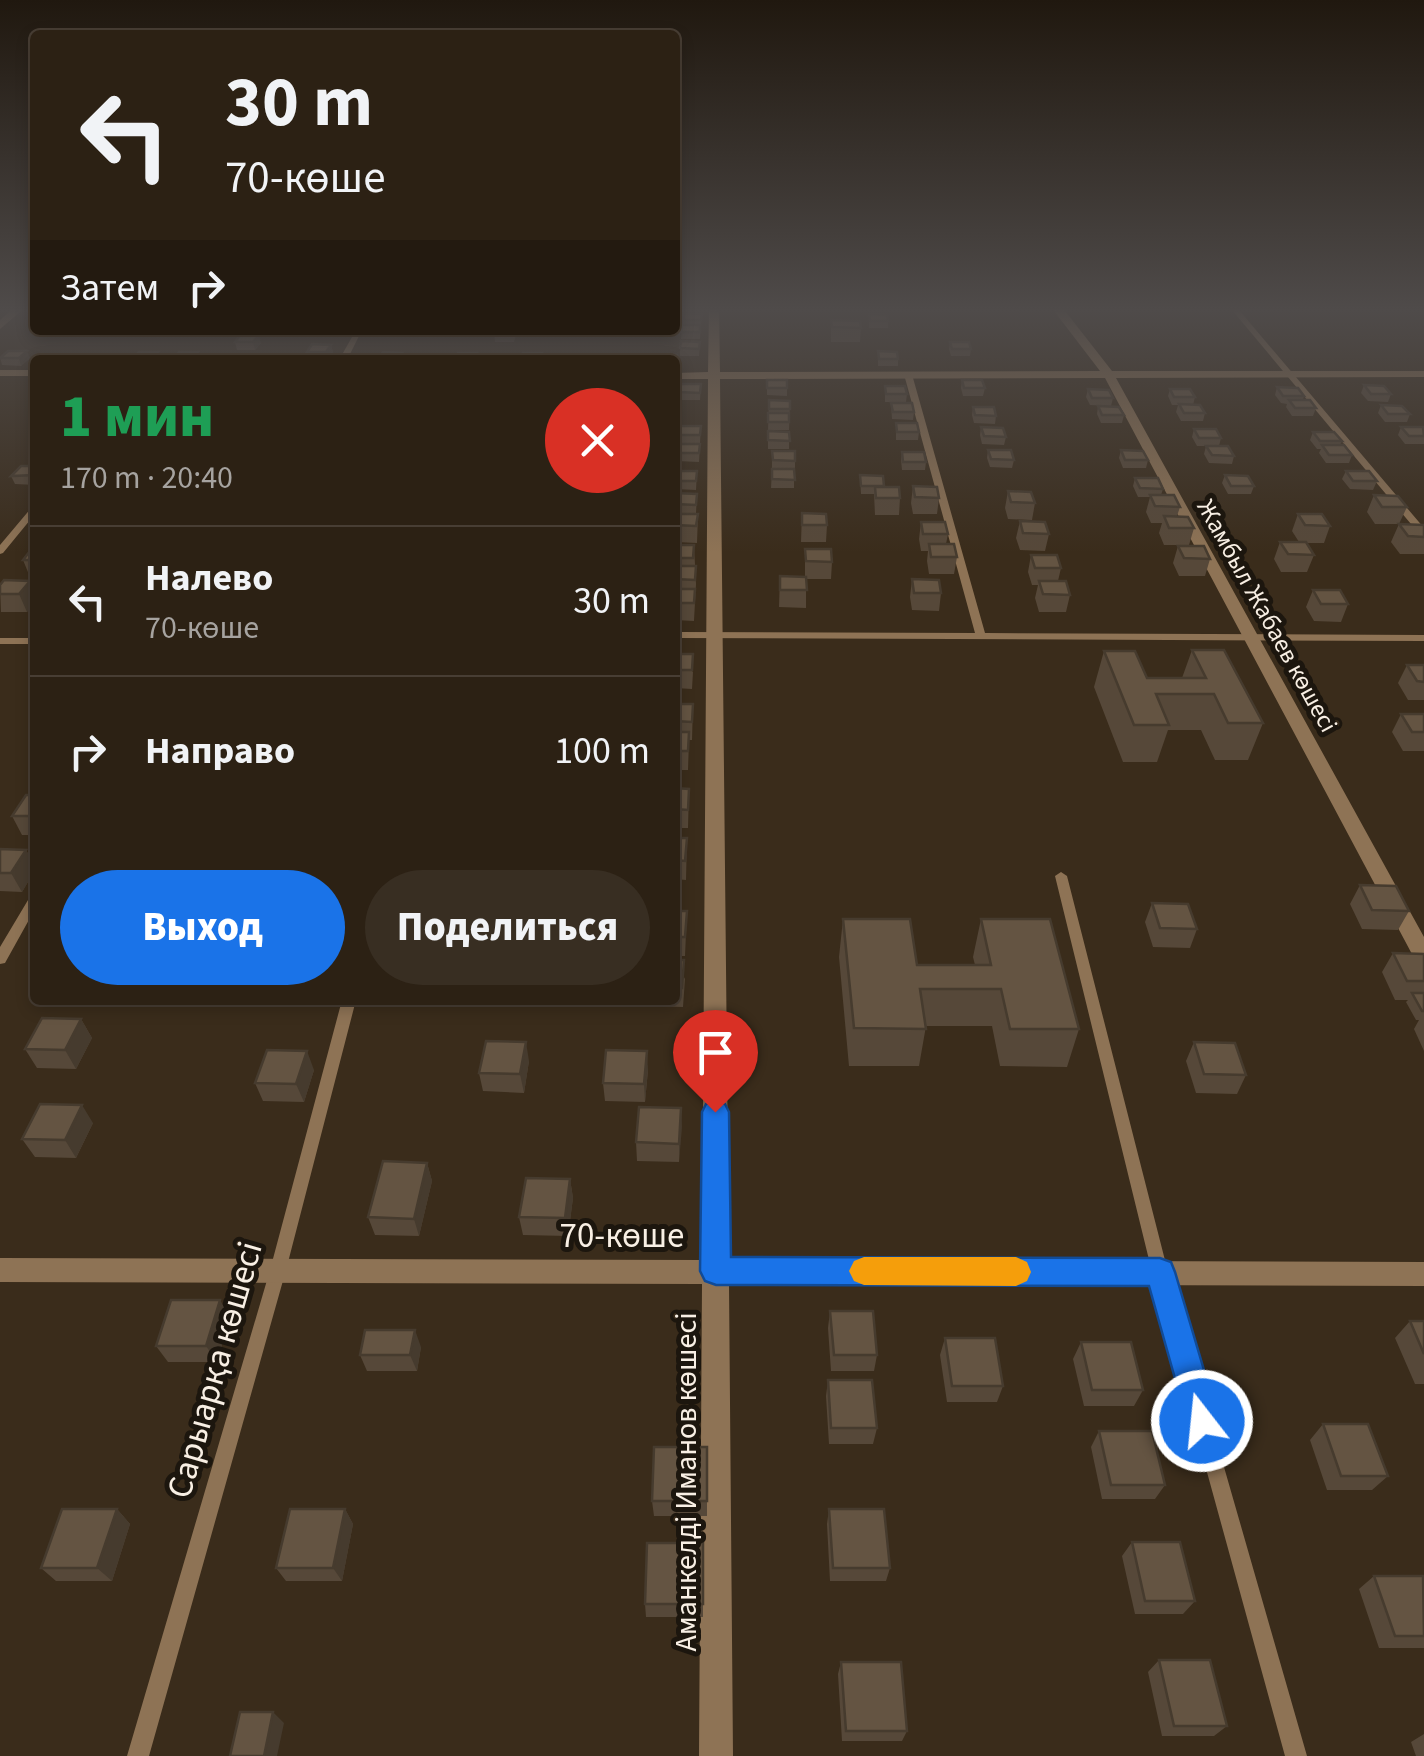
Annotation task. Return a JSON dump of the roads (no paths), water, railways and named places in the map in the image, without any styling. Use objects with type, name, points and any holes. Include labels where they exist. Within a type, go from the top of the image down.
[{"type":"street","name":"Аманкелді Иманов көшесі","points":[[714,389],[716,1756]]},
{"type":"street","name":"Жамбыл Жабаев көшесі","points":[[1116,389],[1424,956]]},
{"type":"street","name":"70-көше","points":[[0,1270],[1424,1274]]},
{"type":"lane","points":[[912,389],[981,637]]},
{"type":"lane","points":[[1303,389],[1424,534]]},
{"type":"lane","points":[[0,551],[30,515]]},
{"type":"lane","points":[[680,635],[1424,638]]},
{"type":"lane","points":[[0,641],[30,641]]},
{"type":"lane","points":[[1061,876],[1160,1272],[1296,1756]]},
{"type":"lane","points":[[0,960],[30,907]]},
{"type":"lane","name":"Сарыарқа көшесі","points":[[138,1756],[278,1270],[348,1005]]}]
